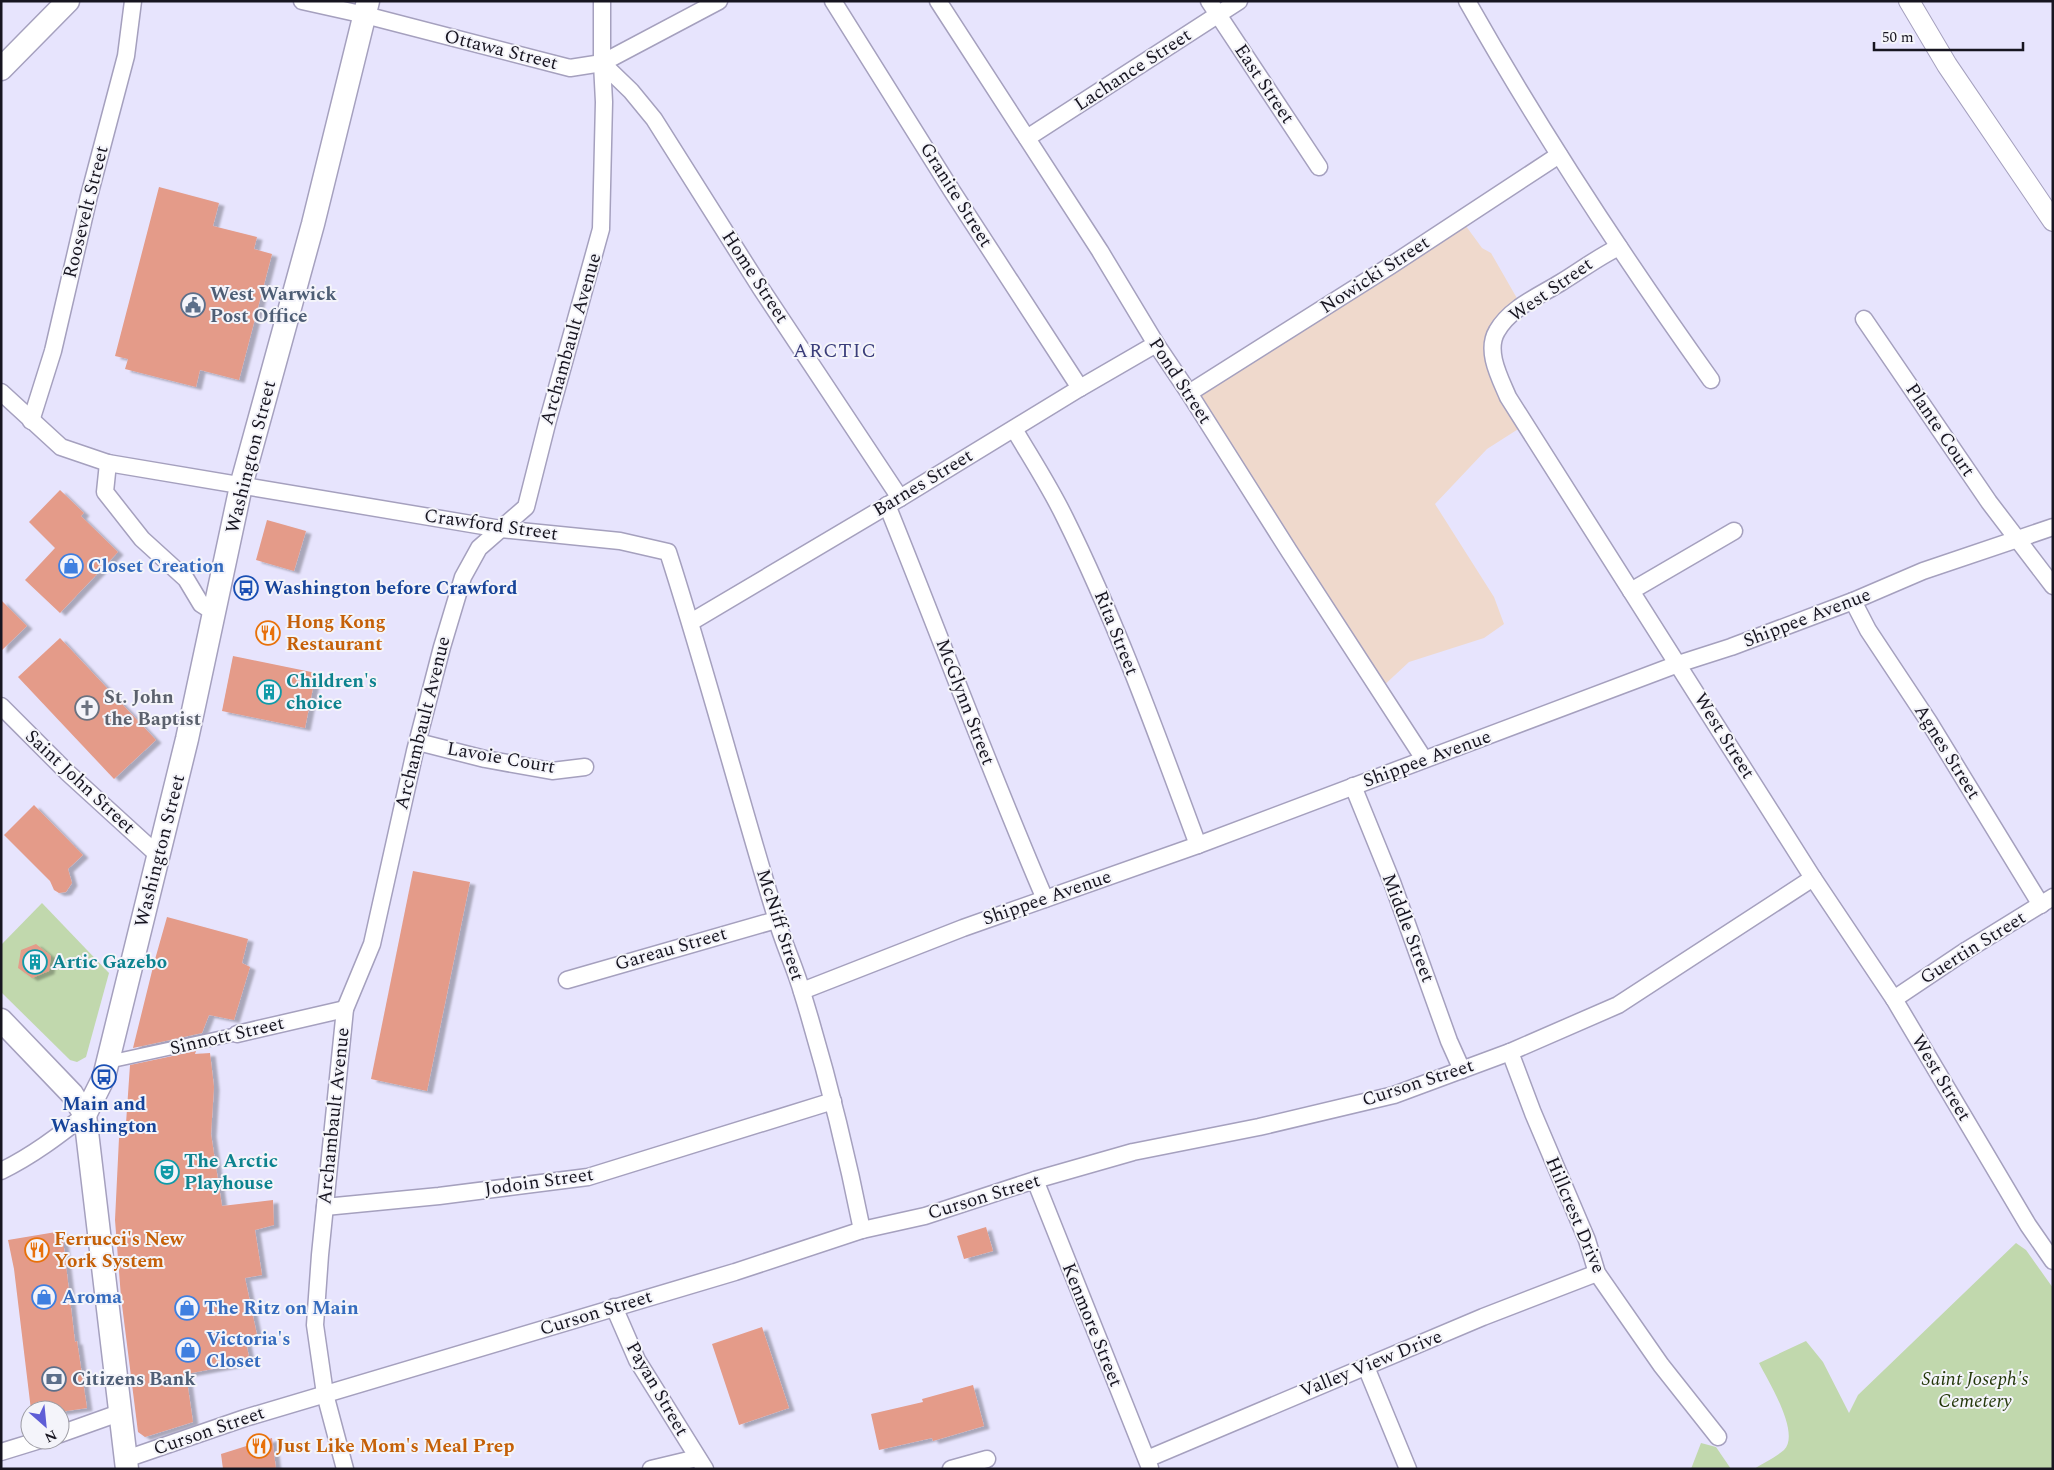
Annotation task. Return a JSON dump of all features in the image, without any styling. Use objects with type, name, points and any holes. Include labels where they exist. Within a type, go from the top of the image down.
[{"type":"main road","points":[[1,69],[68,1]]},
{"type":"main road","name":"Washington Street","points":[[85,1115],[104,1077],[108,1062],[159,856],[215,613],[241,486],[313,224],[366,8]]},
{"type":"main road","points":[[1,1020],[72,1094],[85,1115],[126,1464]]},
{"type":"street","name":"Roosevelt Street","points":[[31,421],[52,351],[89,196],[126,56],[133,1]]},
{"type":"street","name":"Ottawa Street","points":[[302,1],[366,8],[570,68],[602,62],[719,1]]},
{"type":"street","name":"Archambault Avenue","points":[[345,1469],[325,1394],[315,1325],[316,1292],[345,1009],[372,944],[418,742],[442,647],[463,577],[479,548],[526,507],[601,229],[604,130],[602,1]]},
{"type":"street","name":"Granite Street","points":[[833,1],[952,191],[1080,388]]},
{"type":"street","name":"Pond Street","points":[[938,1],[1100,251],[1156,344],[1288,551],[1424,759]]},
{"type":"street","name":"Lachance Street","points":[[1027,138],[1213,8],[1239,1]]},
{"type":"street","points":[[1467,1],[1559,154],[1619,247],[1711,380]]},
{"type":"street","points":[[1909,1],[1947,65],[2053,221]]},
{"type":"street","name":"East Street","points":[[1213,8],[1319,167]]},
{"type":"street","name":"Home Street","points":[[602,62],[631,91],[654,119],[893,502]]},
{"type":"street","name":"Nowicki Street","points":[[1189,393],[1390,266],[1559,154]]},
{"type":"street","name":"West Street","points":[[1619,247],[1600,256],[1512,313],[1496,332],[1493,347],[1496,369],[1508,397],[1813,878],[1894,999],[2028,1225],[2053,1261]]},
{"type":"street","name":"Plante Court","points":[[1864,319],[2017,540],[2053,586]]},
{"type":"street","name":"Barnes Street","points":[[691,622],[1156,344]]},
{"type":"street","name":"Crawford Street","points":[[1,392],[60,447],[108,463],[501,529],[620,541],[668,552],[691,622]]},
{"type":"street","name":"Rita Street","points":[[1014,429],[1064,515],[1092,574],[1198,845]]},
{"type":"street","points":[[108,463],[105,492],[142,539],[186,579],[201,604],[215,613]]},
{"type":"street","name":"McGlynn Street","points":[[893,502],[999,793],[1044,899]]},
{"type":"street","name":"Shippee Avenue","points":[[802,991],[963,928],[1198,845],[1678,664],[1731,647],[1853,601],[1922,571],[2053,527]]},
{"type":"street","points":[[1631,591],[1734,531]]},
{"type":"street","name":"Agnes Street","points":[[1853,601],[1868,630],[2047,901]]},
{"type":"street","name":"McNiff Street","points":[[691,622],[776,920],[802,991],[833,1101],[862,1230]]},
{"type":"street","name":"Saint John Street","points":[[1,706],[68,773],[159,856]]},
{"type":"street","name":"Lavoie Court","points":[[418,742],[485,759],[552,771],[585,767]]},
{"type":"street","name":"Middle Street","points":[[1353,786],[1392,882],[1449,1042],[1462,1070]]},
{"type":"street","name":"Curson Street","points":[[126,1464],[245,1418],[735,1272],[862,1230],[925,1216],[1035,1180],[1133,1152],[1259,1127],[1394,1095],[1510,1052],[1618,1005],[1813,878]]},
{"type":"street","name":"Guertin Street","points":[[1894,999],[2047,901]]},
{"type":"street","name":"Gareau Street","points":[[567,980],[776,920]]},
{"type":"street","name":"Sinnott Street","points":[[108,1062],[345,1009]]},
{"type":"street","name":"Hillcrest Drive","points":[[1510,1052],[1533,1113],[1587,1240],[1597,1274],[1661,1365],[1718,1438]]},
{"type":"street","name":"Jodoin Street","points":[[325,1207],[439,1196],[588,1177],[833,1101]]},
{"type":"street","points":[[1,1172],[56,1138],[85,1115]]},
{"type":"street","name":"Kenmore Street","points":[[1035,1180],[1149,1464]]},
{"type":"street","name":"Valley View Drive","points":[[1149,1464],[1292,1396],[1491,1314],[1597,1274]]},
{"type":"street","name":"Payan Street","points":[[614,1308],[637,1360],[701,1463]]},
{"type":"street","points":[[1366,1367],[1408,1469]]},
{"type":"street","points":[[70,1430],[119,1413]]},
{"type":"street","points":[[1,1452],[20,1446]]},
{"type":"street","points":[[951,1469],[987,1458]]},
{"type":"street","points":[[651,1469],[701,1463]]},
{"type":"shaded area","points":[[1463,222],[1482,248],[1491,253],[1522,307],[1494,341],[1523,426],[1487,449],[1435,504],[1494,597],[1504,624],[1484,638],[1409,662],[1380,689],[1190,398]]},
{"type":"green space","points":[[42,903],[109,973],[86,1057],[77,1062],[70,1060],[1,992],[1,945]]},
{"type":"green space","name":"Saint Joseph's Cemetery","points":[[2016,1243],[2026,1250],[2053,1288],[2053,1469],[1754,1469],[1784,1450],[1788,1442],[1789,1432],[1781,1407],[1759,1363],[1806,1341],[1823,1362],[1849,1413],[1858,1395]]},
{"type":"green space","points":[[1701,1443],[1716,1447],[1731,1469],[1691,1469]]},
{"type":"building","name":"West Warwick Post Office","points":[[159,187],[219,203],[213,226],[257,237],[254,249],[272,254],[239,380],[200,370],[196,387],[125,369],[128,359],[115,356]]},
{"type":"building","name":"Closet Creation","points":[[60,490],[84,513],[81,516],[118,552],[60,613],[25,580],[55,548],[29,522]]},
{"type":"building","points":[[267,520],[306,531],[294,571],[256,560]]},
{"type":"building","points":[[1,600],[27,626],[1,651]]},
{"type":"building","name":"St. John the Baptist","points":[[60,638],[156,740],[114,779],[18,677]]},
{"type":"building","name":"Children's choice","points":[[233,656],[316,673],[305,728],[222,711]]},
{"type":"building","points":[[34,805],[83,855],[68,869],[72,883],[66,892],[59,893],[54,890],[50,881],[4,835]]},
{"type":"building","points":[[413,871],[470,882],[427,1091],[371,1079]]},
{"type":"building","points":[[167,917],[248,939],[242,963],[250,967],[234,1020],[209,1015],[202,1033],[133,1048],[154,963]]},
{"type":"building","name":"Artic Gazebo","points":[[36,944],[51,956],[49,971],[32,978],[18,968],[21,950]]},
{"type":"building","points":[[196,1051],[195,1054],[210,1053],[214,1087],[211,1134],[222,1206],[273,1200],[274,1225],[255,1230],[262,1275],[245,1278],[257,1335],[245,1337],[250,1362],[186,1374],[193,1422],[145,1437],[138,1432],[121,1297],[115,1220],[119,1138],[125,1138],[130,1065]]},
{"type":"building","points":[[986,1227],[993,1251],[964,1259],[957,1236]]},
{"type":"building","points":[[62,1231],[75,1342],[77,1341],[87,1408],[70,1411],[70,1400],[30,1400],[14,1269],[8,1240]]},
{"type":"building","points":[[762,1327],[789,1408],[739,1425],[712,1344]]},
{"type":"building","points":[[973,1385],[984,1426],[933,1441],[932,1438],[879,1450],[871,1414],[923,1402],[922,1399]]},
{"type":"building","name":"Just Like Mom's Meal Prep","points":[[272,1438],[276,1469],[223,1469],[221,1454]]},
{"type":"place","name":"West Warwick Post Office","points":[[193,305]]},
{"type":"place","name":"Closet Creation","points":[[71,566]]},
{"type":"place","name":"Washington before Crawford","points":[[246,588]]},
{"type":"place","name":"Hong Kong Restaurant","points":[[268,633]]},
{"type":"place","name":"Children's choice","points":[[269,692]]},
{"type":"place","name":"St. John the Baptist","points":[[87,708]]},
{"type":"place","name":"Artic Gazebo","points":[[35,962]]},
{"type":"place","name":"Main and Washington","points":[[104,1077]]},
{"type":"place","name":"The Arctic Playhouse","points":[[167,1172]]},
{"type":"place","name":"Ferrucci's New York System","points":[[37,1250]]},
{"type":"place","name":"Aroma","points":[[44,1297]]},
{"type":"place","name":"The Ritz on Main","points":[[187,1308]]},
{"type":"place","name":"Victoria's Closet","points":[[188,1350]]},
{"type":"place","name":"Citizens Bank","points":[[54,1379]]},
{"type":"place","name":"Just Like Mom's Meal Prep","points":[[259,1446]]},
{"type":"district","name":"ARCTIC","points":[[835,351]]}]
